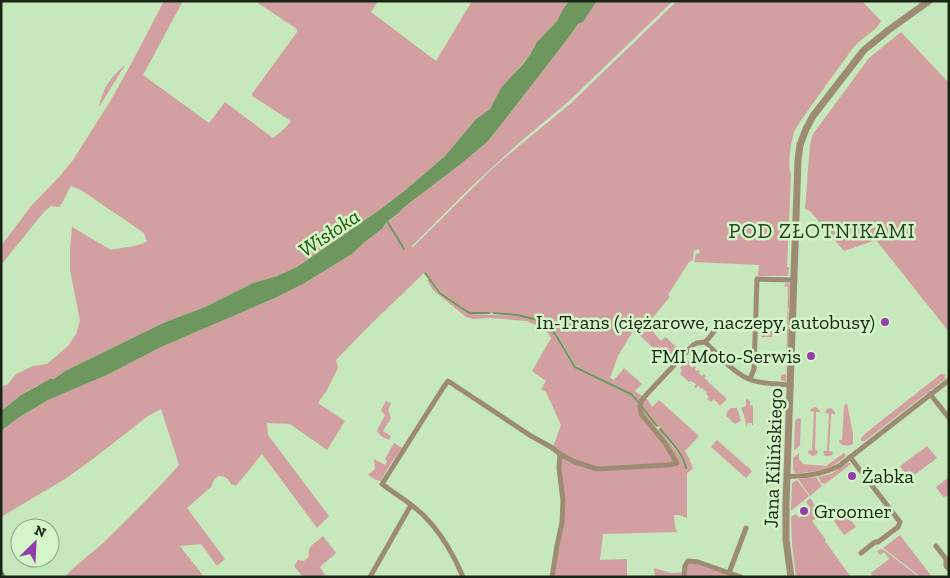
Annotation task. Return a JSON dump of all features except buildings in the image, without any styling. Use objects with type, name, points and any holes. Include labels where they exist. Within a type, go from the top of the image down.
[{"type":"street","name":"Jana Kilińskiego","points":[[791,577],[786,528],[799,148],[802,137],[813,116],[864,50],[929,1]]},
{"type":"street","name":"Jana Kilińskiego","points":[[750,379],[754,368],[757,279],[795,280]]},
{"type":"street","points":[[463,577],[444,542],[426,518],[382,484],[448,381],[531,436],[575,462],[597,469],[668,465],[677,463],[641,414],[640,406],[642,400],[693,345],[705,342],[715,330]]},
{"type":"street","points":[[705,342],[737,372],[750,379],[791,385]]},
{"type":"street","points":[[787,476],[829,472],[949,380]]},
{"type":"street","points":[[930,394],[949,418]]},
{"type":"street","points":[[552,577],[562,517],[563,501],[559,468],[560,454]]},
{"type":"street","points":[[850,457],[900,522],[898,526],[878,542],[875,542],[861,553]]},
{"type":"street","points":[[370,577],[411,505]]},
{"type":"street","points":[[729,573],[746,528]]},
{"type":"street","points":[[936,546],[946,559],[946,566],[949,569]]},
{"type":"street","points":[[684,577],[685,566],[688,561],[698,562],[741,577]]},
{"type":"shaded area","points":[[164,1],[183,1],[143,75],[209,123],[225,102],[273,138],[291,121],[252,96],[252,94],[297,32],[297,29],[258,3],[258,1],[378,1],[371,12],[436,61],[472,1],[569,1],[557,21],[537,42],[531,53],[500,91],[490,109],[476,119],[445,156],[378,211],[297,267],[277,276],[253,283],[205,307],[163,323],[65,371],[54,379],[36,386],[1,411],[1,387],[8,384],[16,374],[33,366],[47,364],[68,346],[76,334],[80,321],[70,270],[72,227],[111,250],[135,246],[147,241],[144,233],[81,190],[71,186],[59,207],[51,206],[43,213],[1,265],[1,246],[31,206],[73,160],[109,103]]},
{"type":"shaded area","points":[[569,1],[597,1],[583,22],[578,24],[487,142],[403,208],[382,229],[352,254],[303,284],[275,298],[161,347],[107,375],[48,400],[1,431],[1,411],[21,395],[50,379],[54,379],[65,371],[163,323],[205,307],[253,283],[277,276],[297,267],[378,211],[445,156],[476,119],[490,109],[501,88],[523,64],[537,42],[557,21]]},
{"type":"shaded area","points":[[597,1],[673,1],[568,102],[520,142],[470,188],[412,248],[493,168],[570,104],[677,1],[862,1],[881,21],[876,28],[853,48],[795,130],[789,159],[791,175],[788,276],[758,276],[759,265],[694,262],[696,254],[700,253],[699,249],[694,251],[693,260],[689,262],[668,295],[670,297],[647,324],[653,329],[656,328],[653,332],[661,341],[665,337],[681,351],[670,363],[633,331],[618,356],[610,378],[614,380],[624,368],[642,384],[635,391],[648,400],[652,407],[659,400],[699,436],[685,451],[693,469],[687,473],[687,518],[674,515],[677,532],[603,534],[600,560],[627,559],[627,577],[554,577],[563,525],[560,459],[553,447],[561,425],[546,392],[541,389],[546,381],[532,371],[551,338],[545,329],[527,321],[490,318],[473,319],[466,317],[433,290],[427,280],[429,279],[440,293],[470,314],[522,316],[517,314],[470,313],[441,292],[425,272],[336,360],[338,368],[318,403],[345,421],[327,450],[290,424],[267,423],[268,435],[329,516],[317,528],[262,454],[236,486],[223,476],[218,476],[211,487],[187,508],[225,559],[217,566],[201,544],[180,546],[204,577],[65,577],[103,543],[179,465],[161,409],[148,416],[65,479],[1,517],[1,431],[48,400],[107,375],[161,347],[275,298],[303,284],[352,254],[382,229],[403,208],[487,142],[578,24],[583,22]],"holes":[[[534,318],[544,323],[557,334],[576,366],[635,396],[681,455],[686,468],[680,456],[658,430],[637,400],[631,395],[575,367],[557,336]]]},
{"type":"shaded area","points":[[901,32],[949,83],[949,332],[876,240],[844,251],[810,211],[805,209],[810,144],[813,134],[869,58]]},
{"type":"shaded area","points":[[125,65],[99,107],[108,83]]},
{"type":"shaded area","points":[[786,283],[790,284],[786,382],[781,380],[781,375],[786,374],[788,287],[784,286]]},
{"type":"shaded area","points":[[762,319],[773,319],[772,337],[761,337]]},
{"type":"shaded area","points":[[687,360],[692,368],[696,367],[695,370],[699,370],[702,376],[704,374],[706,376],[704,378],[727,399],[720,406],[714,399],[711,402],[707,399],[709,397],[707,392],[702,388],[694,387],[696,384],[691,381],[689,382],[680,374],[682,370],[680,368]]},
{"type":"shaded area","points":[[941,374],[945,374],[945,379],[865,441],[861,441],[861,438],[867,432]]},
{"type":"shaded area","points":[[747,399],[750,401],[750,405],[753,406],[753,425],[752,423],[747,423],[747,428],[741,408],[746,406]]},
{"type":"shaded area","points":[[386,401],[391,403],[388,410],[391,418],[383,431],[391,436],[389,440],[381,436],[377,431],[385,415],[381,410]]},
{"type":"shaded area","points":[[847,403],[853,434],[853,444],[848,446],[841,444],[839,440],[842,440],[844,406]]},
{"type":"shaded area","points":[[816,407],[820,411],[816,412],[815,450],[818,451],[813,456],[808,453],[808,451],[812,450],[814,412],[810,411]]},
{"type":"shaded area","points":[[731,408],[737,408],[741,421],[735,424],[726,416]]},
{"type":"shaded area","points":[[831,408],[835,414],[831,414],[829,451],[833,452],[832,455],[828,456],[823,451],[827,451],[829,414],[825,413],[827,409]]},
{"type":"shaded area","points":[[798,418],[801,419],[800,445],[794,451],[795,421]]},
{"type":"shaded area","points":[[717,440],[752,471],[746,478],[711,447]]},
{"type":"shaded area","points":[[394,443],[402,448],[381,481],[368,475],[375,469],[374,459],[385,465],[387,461],[385,459]]},
{"type":"shaded area","points":[[927,446],[937,458],[909,479],[900,466]]},
{"type":"shaded area","points":[[799,453],[799,460],[803,464],[826,466],[844,453],[846,455],[834,465],[824,470],[795,473],[793,458]]},
{"type":"shaded area","points":[[848,463],[851,464],[825,484],[822,484],[818,477],[831,474]]},
{"type":"shaded area","points":[[816,477],[822,486],[810,496],[798,479]]},
{"type":"shaded area","points":[[949,477],[949,494],[944,498],[936,487]]},
{"type":"shaded area","points":[[797,480],[809,496],[791,511],[792,483]]},
{"type":"shaded area","points":[[810,498],[824,518],[822,520],[819,516],[812,521],[851,577],[796,577],[791,517],[796,514],[799,518],[811,509],[806,502]]},
{"type":"shaded area","points":[[840,506],[856,527],[844,535],[829,514]]},
{"type":"shaded area","points":[[900,535],[932,577],[921,577],[883,548]]},
{"type":"shaded area","points":[[323,536],[336,553],[320,567],[325,575],[324,577],[303,577],[294,566],[298,560],[304,561],[309,556],[309,549]]},
{"type":"shaded area","points":[[881,549],[919,577],[871,577],[871,573],[889,559],[884,552],[880,555],[877,551]]},
{"type":"shaded area","points":[[690,563],[736,577],[685,577],[686,569]]},
{"type":"shaded area","points":[[654,568],[671,573],[683,572],[682,577],[655,577]]},
{"type":"waterway","points":[[387,221],[404,249]]},
{"type":"waterway","points":[[425,273],[440,293],[466,311],[470,313],[489,313]]},
{"type":"waterway","points":[[494,313],[517,315],[538,320],[551,329],[575,367],[631,394],[657,426]]},
{"type":"waterway","points":[[660,429],[679,452],[686,468]]},
{"type":"waterway","points":[[1,570],[5,577]]},
{"type":"place","name":"In-Trans (ciężarowe, naczepy, autobusy)","points":[[885,322]]},
{"type":"place","name":"FMI Moto-Serwis","points":[[811,356]]},
{"type":"place","name":"Żabka","points":[[852,476]]},
{"type":"place","name":"Groomer","points":[[804,511]]},
{"type":"district","name":"POD ZŁOTNIKAMI","points":[[822,231]]},
{"type":"water label","name":"Wisłoka","points":[[329,233]]}]
